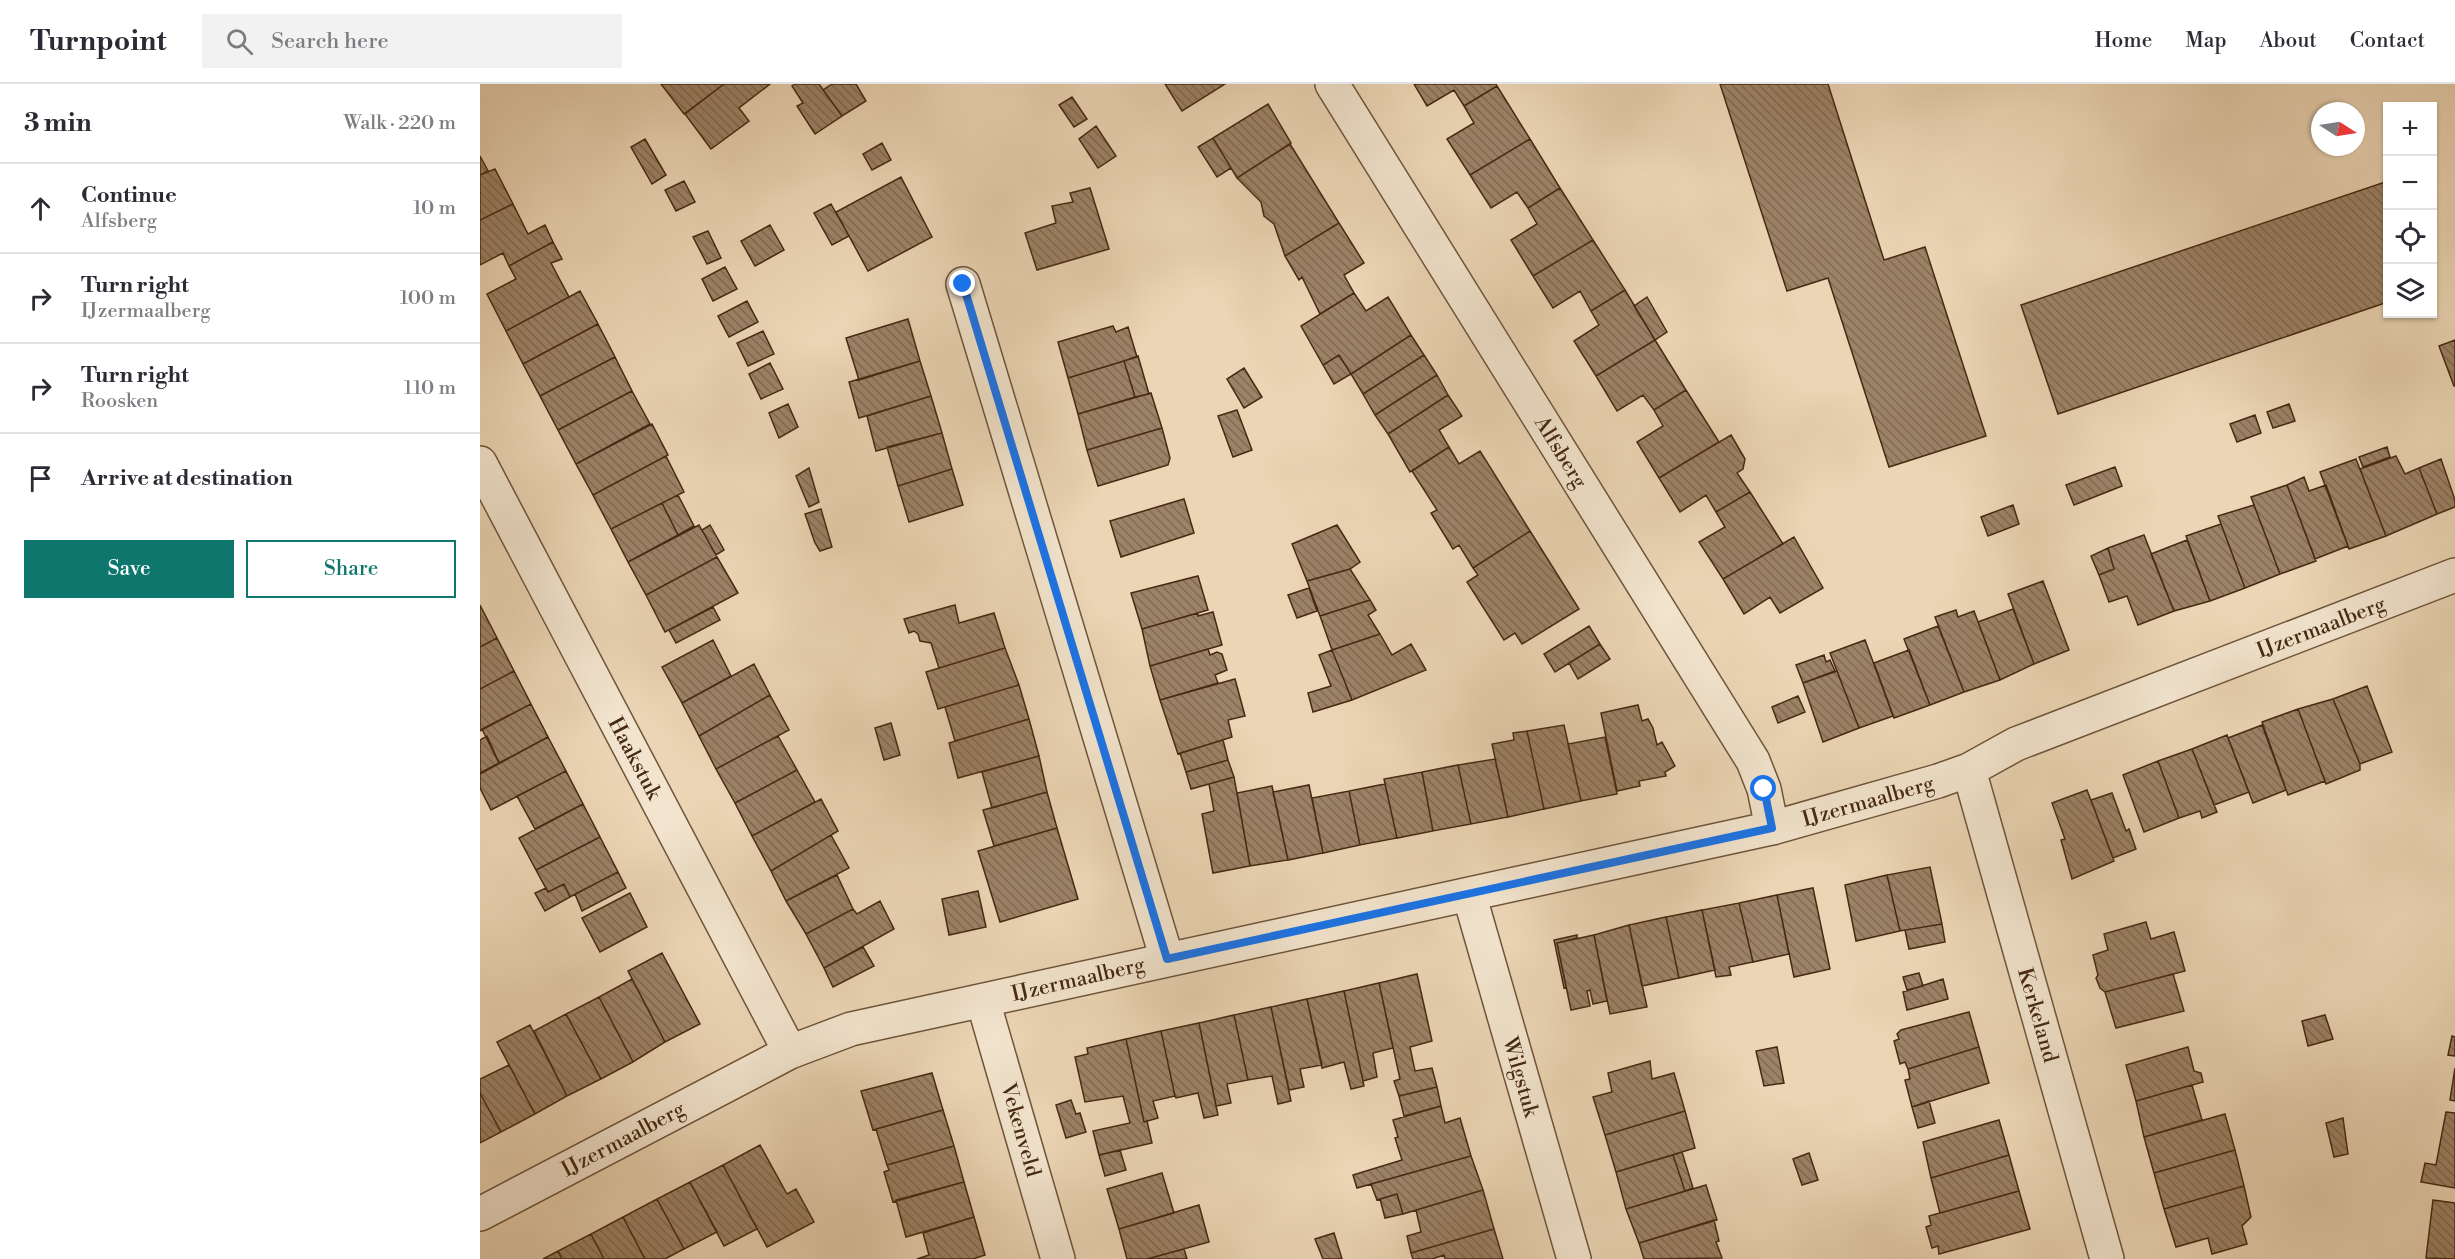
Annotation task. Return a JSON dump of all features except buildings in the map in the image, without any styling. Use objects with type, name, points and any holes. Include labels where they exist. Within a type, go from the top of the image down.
[{"type":"street","name":"Alfsberg","points":[[1332,84],[1753,761],[1764,789],[1772,828]]},
{"type":"street","points":[[963,284],[1167,959]]},
{"type":"street","name":"Haakstuk","points":[[480,463],[790,1052]]},
{"type":"street","name":"IJzermaalberg","points":[[480,1214],[790,1052],[850,1029],[1772,828],[1929,784],[1969,770],[2016,744],[2455,575]]},
{"type":"street","name":"Kerkeland","points":[[1969,770],[2107,1259]]},
{"type":"street","name":"Wilgstuk","points":[[1469,894],[1574,1259]]},
{"type":"street","name":"Vekenveld","points":[[983,1001],[1058,1259]]},
{"type":"route","points":[[963,284],[1167,959],[1772,828],[1764,789]]}]
